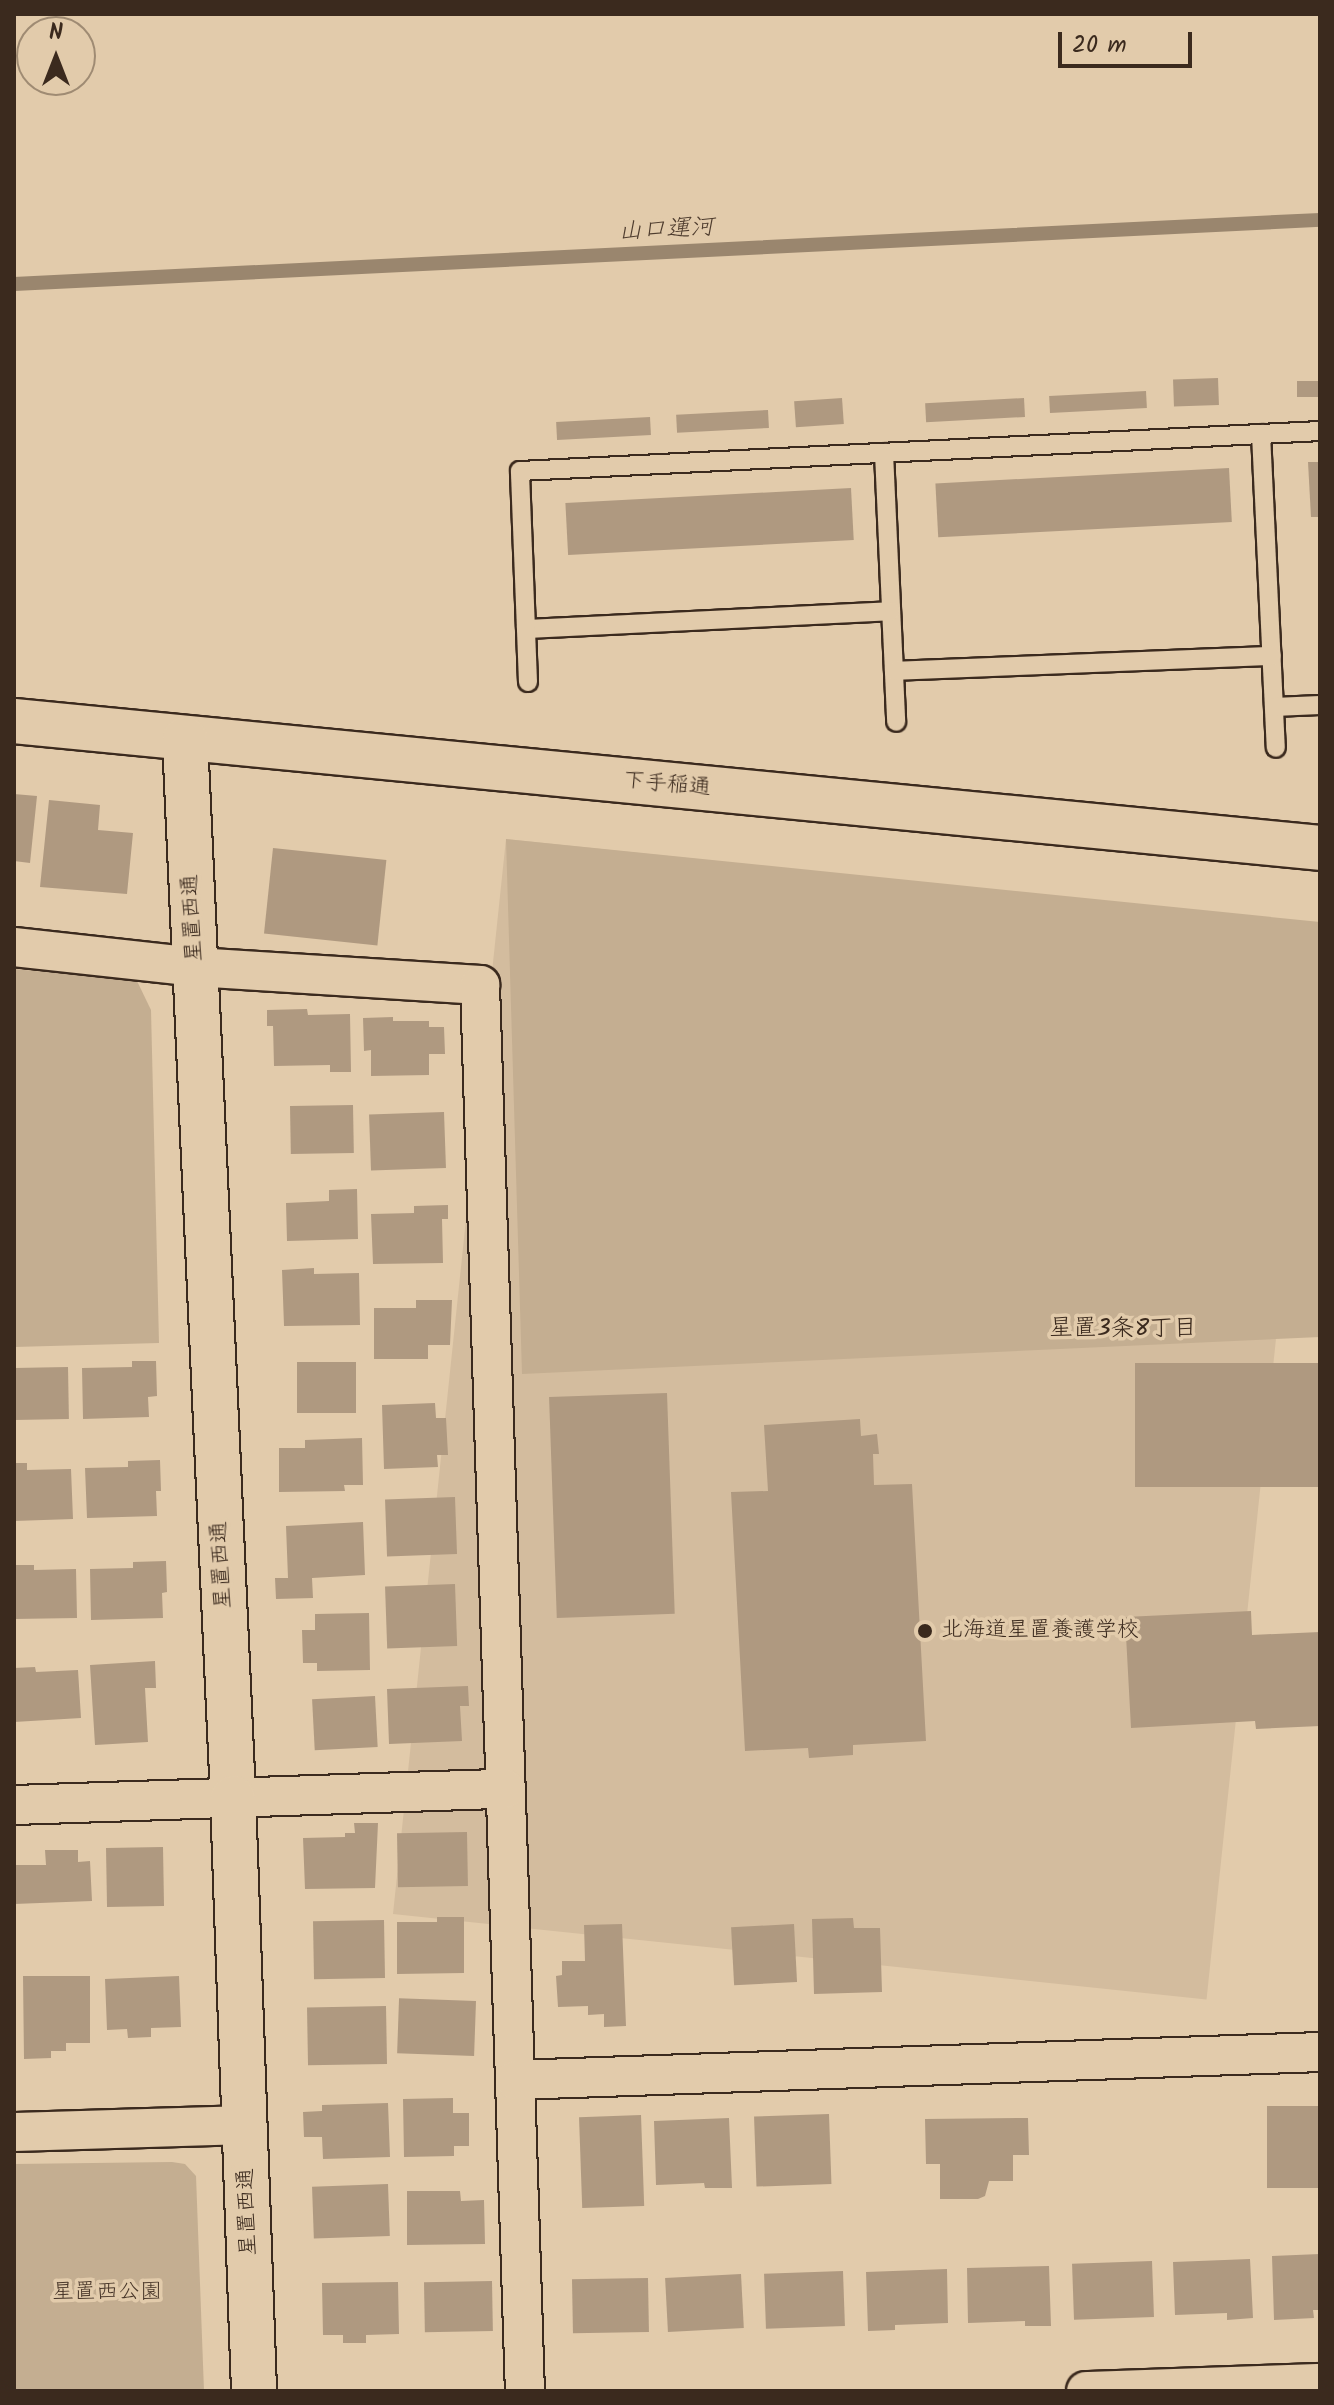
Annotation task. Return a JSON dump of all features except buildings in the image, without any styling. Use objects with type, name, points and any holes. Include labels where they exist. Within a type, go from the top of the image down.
[{"type":"street","name":"下手稲通","points":[[14,721],[1320,848]]},
{"type":"street","name":"星置西通","points":[[185,739],[233,1798],[254,2391]]},
{"type":"street","points":[[14,947],[195,967],[480,985],[525,2391]]},
{"type":"street","points":[[14,1805],[505,1789]]},
{"type":"street","points":[[515,2080],[1320,2052]]},
{"type":"street","points":[[14,2132],[245,2125]]},
{"type":"street","points":[[1086,2391],[1320,2383]]},
{"type":"lane","points":[[528,682],[520,471],[1320,431]]},
{"type":"lane","points":[[1261,434],[1276,748]]},
{"type":"lane","points":[[884,453],[896,722]]},
{"type":"lane","points":[[526,629],[891,611]]},
{"type":"lane","points":[[894,671],[1272,656]]},
{"type":"lane","points":[[1274,707],[1320,705]]},
{"type":"shaded area","name":"北海道星置養護学校","points":[[506,839],[1320,925],[1207,2000],[393,1914]]},
{"type":"green space","points":[[506,839],[1320,922],[1320,1337],[522,1374]]},
{"type":"green space","points":[[14,969],[137,981],[151,1010],[159,1343],[14,1347]]},
{"type":"green space","name":"星置西公園","points":[[14,2164],[185,2164],[196,2176],[204,2391],[14,2391]]},
{"type":"waterway","name":"山口運河","points":[[14,284],[1320,220]]},
{"type":"place","name":"北海道星置養護学校","points":[[925,1631]]},
{"type":"district","name":"星置3条8丁目","points":[[1123,1329]]}]
